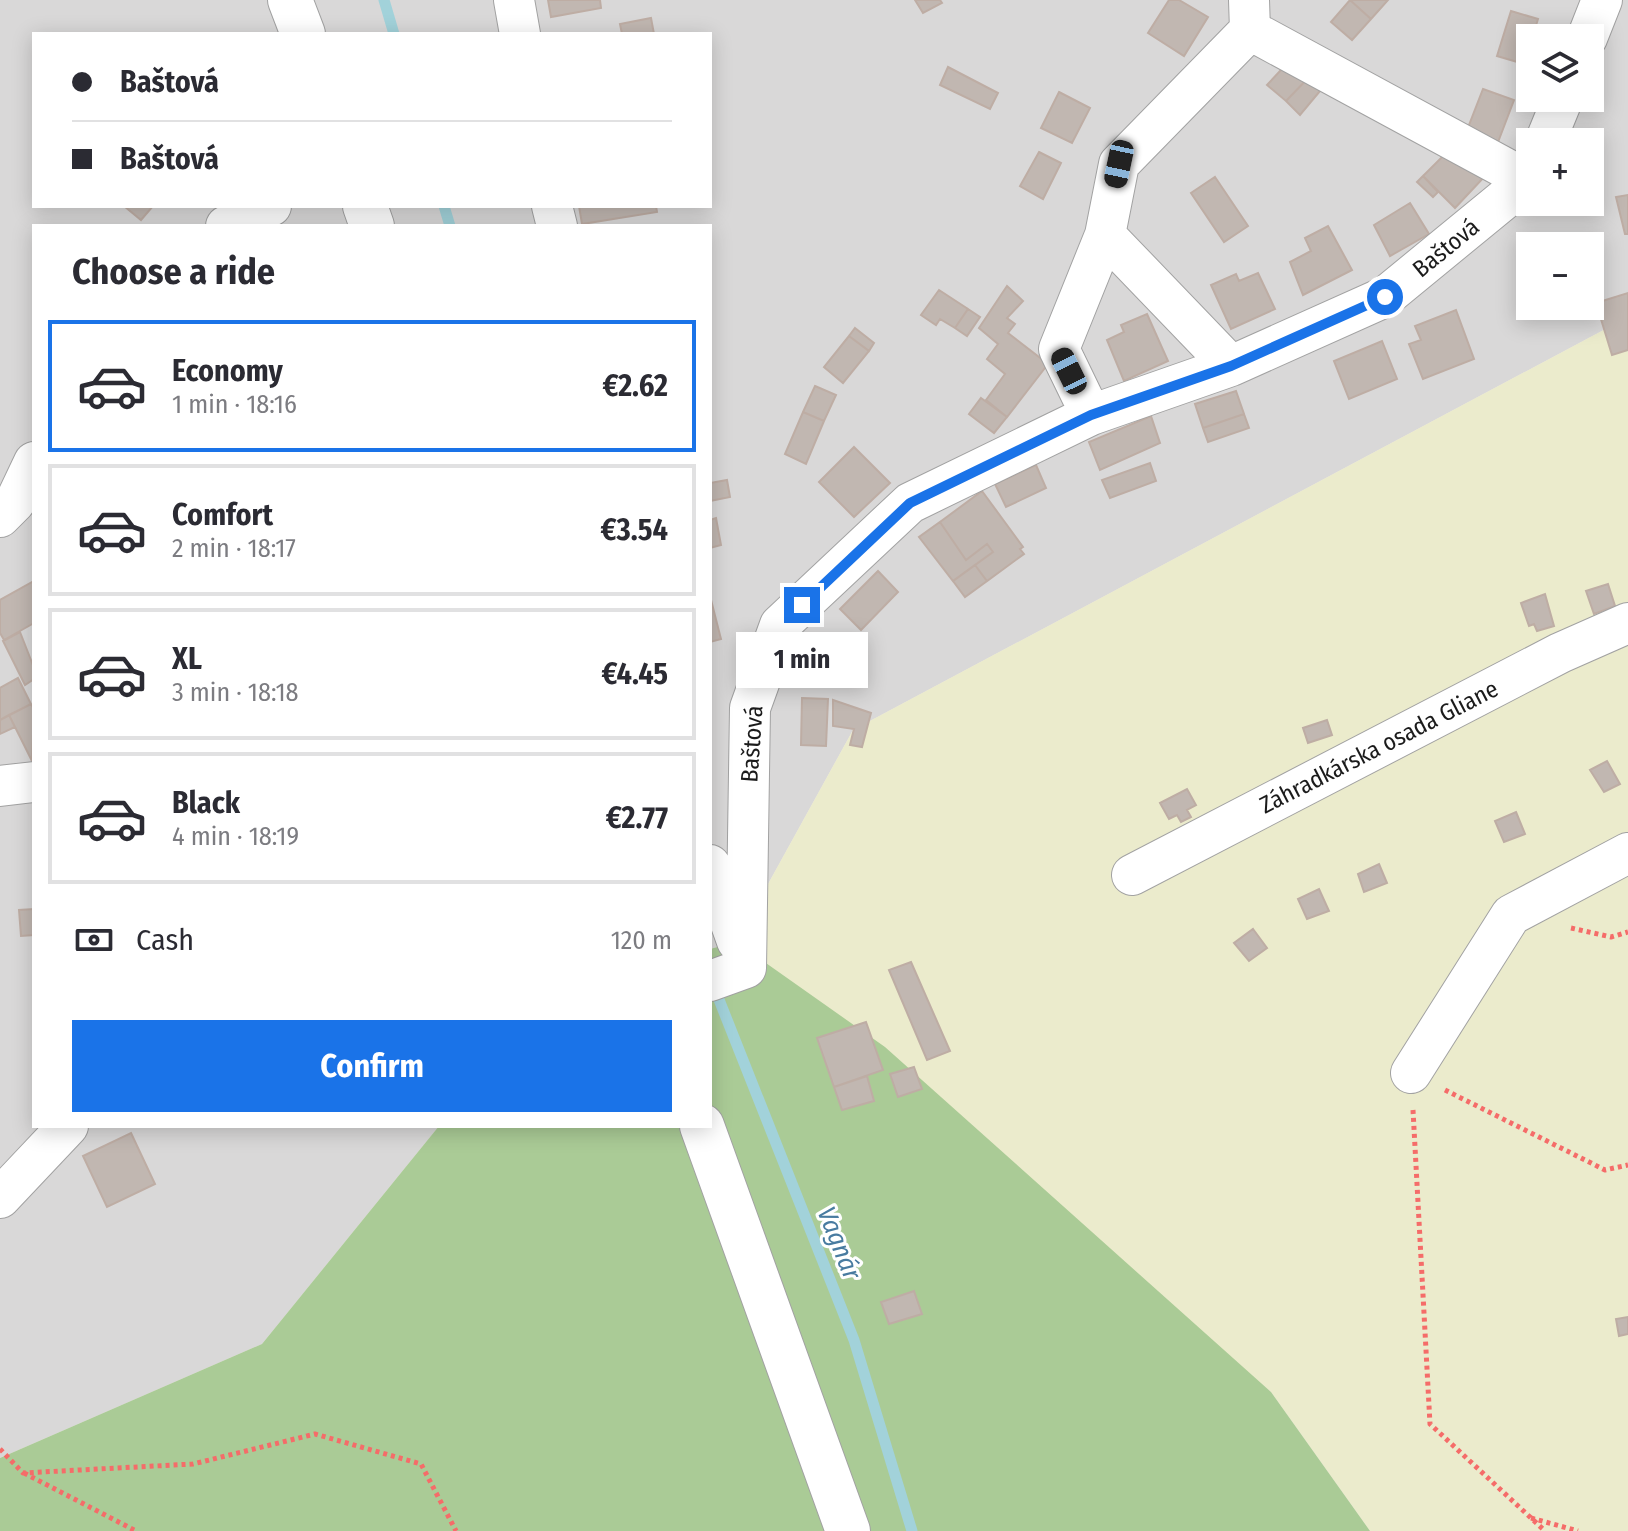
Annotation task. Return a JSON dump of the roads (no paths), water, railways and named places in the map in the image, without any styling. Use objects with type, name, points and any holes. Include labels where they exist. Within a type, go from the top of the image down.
[{"type":"street","points":[[290,0],[302,32]]},
{"type":"street","points":[[514,0],[520,32]]},
{"type":"street","points":[[1593,24],[1602,0]]},
{"type":"street","name":"Baštová","points":[[1091,415],[1059,349],[1105,235],[1119,164],[1249,15],[1516,172]]},
{"type":"street","name":"Baštová","points":[[725,976],[750,708],[780,625],[910,503],[1091,415],[1231,366],[1385,297],[1516,191]]},
{"type":"street","points":[[230,224],[266,208]]},
{"type":"street","points":[[1105,235],[1231,366]]},
{"type":"street","points":[[0,517],[15,502],[32,466]]},
{"type":"street","name":"Záhradkárska osada Gliane","points":[[1132,875],[1560,653],[1628,623]]},
{"type":"street","points":[[0,786],[32,782]]},
{"type":"street","points":[[1411,1073],[1511,915],[1628,853]]},
{"type":"street","points":[[712,880],[725,976]]},
{"type":"street","points":[[0,1198],[66,1128]]},
{"type":"street","points":[[703,1128],[848,1531]]},
{"type":"waterway","name":"Vagnár","points":[[384,0],[393,32]]},
{"type":"waterway","name":"Vagnár","points":[[445,208],[449,224]]},
{"type":"waterway","name":"Vagnár","points":[[714,987],[854,1340],[912,1531]]}]
